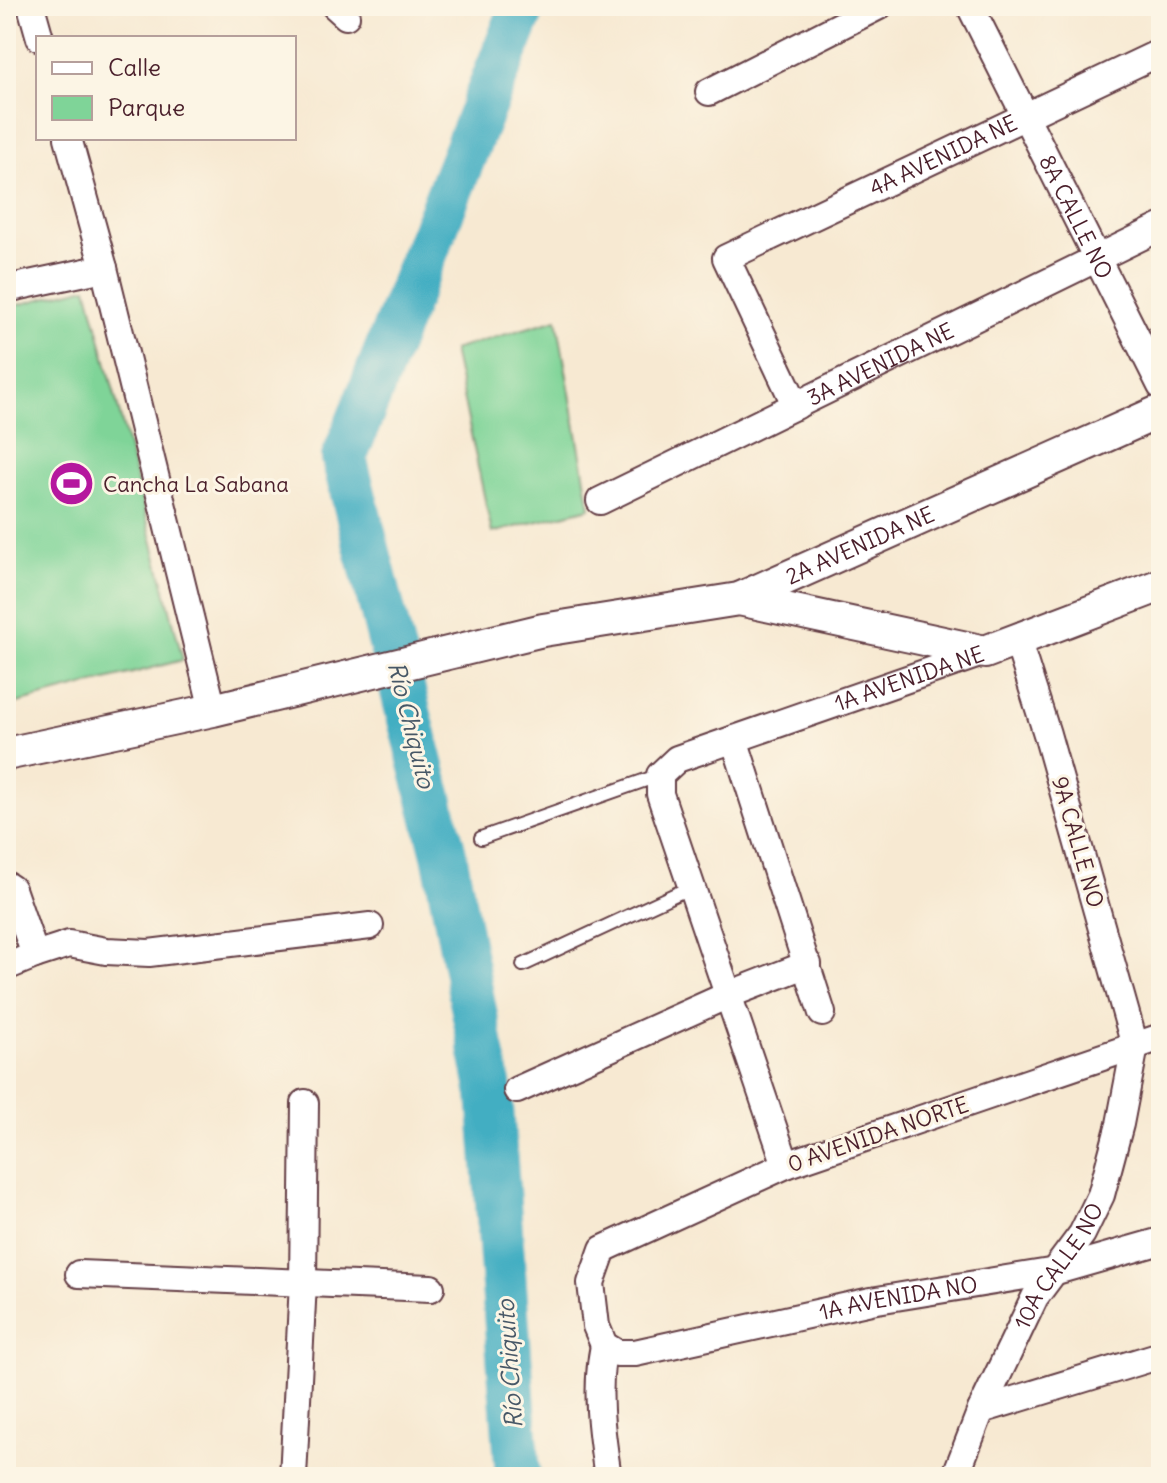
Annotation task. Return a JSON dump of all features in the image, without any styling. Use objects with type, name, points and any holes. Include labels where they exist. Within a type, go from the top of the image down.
[{"type":"street","points":[[31,6],[39,36]]},
{"type":"street","points":[[709,92],[879,6]]},
{"type":"street","name":"8A CALLE NO","points":[[970,6],[1161,386]]},
{"type":"street","name":"4A AVENIDA NE","points":[[796,406],[726,258],[1161,52]]},
{"type":"street","points":[[69,140],[104,268],[213,710]]},
{"type":"street","name":"3A AVENIDA NE","points":[[600,501],[1161,227]]},
{"type":"street","points":[[6,289],[104,268]]},
{"type":"street","name":"2A AVENIDA NE","points":[[6,754],[213,710],[543,630],[739,599],[1161,411]]},
{"type":"street","name":"1A AVENIDA NE","points":[[660,775],[677,759],[985,652],[1161,585]]},
{"type":"street","points":[[739,599],[985,652]]},
{"type":"street","name":"9A CALLE NO","points":[[1017,639],[1135,1046]]},
{"type":"street","points":[[734,739],[822,1013]]},
{"type":"street","points":[[660,775],[660,794],[786,1165]]},
{"type":"street","points":[[6,885],[12,889],[35,955]]},
{"type":"street","points":[[6,967],[69,944],[106,951],[149,953],[370,926]]},
{"type":"street","points":[[517,1090],[728,995],[808,964]]},
{"type":"street","name":"0 AVENIDA NORTE","points":[[604,1345],[596,1326],[591,1283],[603,1249],[786,1165],[1161,1037]]},
{"type":"street","name":"10A CALLE NO","points":[[955,1477],[981,1410],[1035,1297],[1082,1234],[1101,1195],[1120,1124],[1135,1046]]},
{"type":"street","points":[[293,1477],[303,1283],[305,1103]]},
{"type":"street","name":"1A AVENIDA NO","points":[[604,1345],[617,1353],[635,1353],[871,1301],[1056,1271],[1161,1241]]},
{"type":"street","points":[[79,1274],[431,1288]]},
{"type":"street","points":[[604,1345],[598,1374],[598,1416],[608,1477]]},
{"type":"street","points":[[981,1410],[1161,1355]]},
{"type":"lane","points":[[481,838],[660,775]]},
{"type":"lane","points":[[523,965],[691,887]]},
{"type":"green space","name":"Cancha La Sabana","points":[[87,287],[183,660],[6,706],[6,308]]},
{"type":"green space","points":[[557,319],[590,508],[492,533],[453,350]]},
{"type":"waterway","name":"Río Chiquito","points":[[518,1477],[490,1094],[444,854],[344,458],[523,6]]},
{"type":"place","name":"Cancha La Sabana","points":[[72,484]]}]
